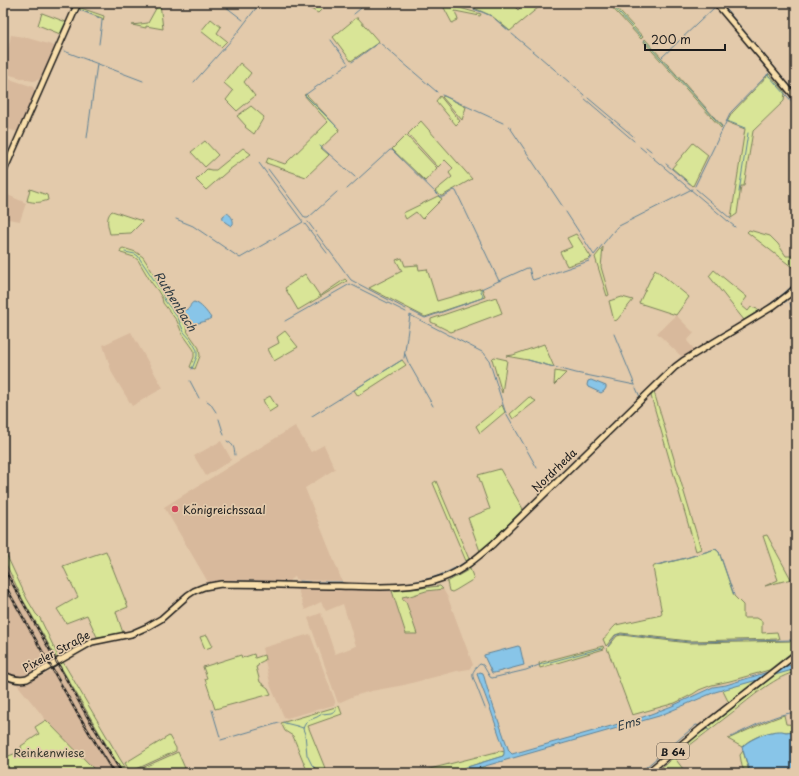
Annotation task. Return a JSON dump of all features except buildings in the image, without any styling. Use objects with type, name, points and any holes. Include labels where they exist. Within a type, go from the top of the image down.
[{"type":"main road","points":[[3,173],[78,3]]},
{"type":"main road","points":[[716,3],[796,98]]},
{"type":"main road","name":"Nordrheda","points":[[296,585],[404,586],[422,584],[442,579],[464,567],[493,544],[674,367],[772,307],[796,287]]},
{"type":"main road","name":"Pixeler Straße","points":[[3,674],[12,679],[27,679],[92,642],[138,631],[153,624],[188,595],[204,587],[221,584],[296,585]]},
{"type":"main road","name":"B 64","points":[[647,773],[796,655]]},
{"type":"shaded area","points":[[11,35],[24,37],[55,46],[41,77],[38,80],[28,80],[3,73]]},
{"type":"shaded area","points":[[3,77],[34,88],[34,94],[18,132],[3,128]]},
{"type":"shaded area","points":[[3,193],[26,203],[20,221],[3,217]]},
{"type":"shaded area","points":[[676,315],[694,333],[687,341],[695,350],[683,358],[657,333]]},
{"type":"shaded area","points":[[131,332],[163,388],[132,406],[112,373],[103,345]]},
{"type":"shaded area","points":[[295,426],[311,452],[324,445],[335,469],[305,488],[342,581],[297,580],[295,577],[289,581],[228,580],[208,582],[164,507]]},
{"type":"shaded area","points":[[221,441],[231,460],[206,476],[194,456]]},
{"type":"shaded area","points":[[3,557],[23,600],[56,658],[27,675],[18,678],[7,674],[3,668]]},
{"type":"shaded area","points":[[443,589],[448,598],[473,665],[469,669],[404,685],[371,691],[338,703],[308,618],[321,613],[335,654],[356,646],[343,604],[326,611],[321,602],[305,610],[298,590],[392,591],[406,634],[417,634],[406,602],[402,597],[408,597],[426,591]]},
{"type":"shaded area","points":[[310,634],[335,703],[334,705],[287,718],[284,717],[271,687],[262,648]]},
{"type":"shaded area","points":[[61,666],[123,773],[98,773],[46,720],[16,683],[38,678]]},
{"type":"green space","points":[[159,3],[163,29],[132,25],[148,23]]},
{"type":"green space","points":[[314,3],[328,3],[318,13],[309,8]]},
{"type":"green space","points":[[442,3],[481,14],[480,16],[455,11],[458,20],[452,23]]},
{"type":"green space","points":[[479,3],[511,3],[518,10],[525,3],[535,3],[539,7],[510,31],[492,16],[474,8]]},
{"type":"green space","points":[[608,3],[612,3],[643,37],[641,39]]},
{"type":"green space","points":[[81,8],[104,16],[103,21],[102,18],[80,10]]},
{"type":"green space","points":[[42,13],[66,22],[60,34],[38,25]]},
{"type":"green space","points":[[356,18],[358,18],[379,42],[351,61],[333,37]]},
{"type":"green space","points":[[211,19],[221,27],[217,33],[227,41],[221,47],[201,31]]},
{"type":"green space","points":[[645,39],[722,126],[721,128],[644,42]]},
{"type":"green space","points":[[240,63],[251,73],[244,82],[255,96],[237,111],[226,100],[233,91],[224,83]]},
{"type":"green space","points":[[769,74],[785,92],[784,101],[753,131],[744,186],[741,186],[737,214],[731,218],[745,129],[727,122],[732,113]]},
{"type":"green space","points":[[306,94],[339,129],[338,132],[321,148],[329,155],[306,177],[266,163],[268,158],[285,164],[328,122],[304,95]]},
{"type":"green space","points":[[440,96],[460,121],[456,125],[436,101]]},
{"type":"green space","points":[[444,96],[466,107],[462,120],[442,97]]},
{"type":"green space","points":[[251,106],[264,117],[254,134],[245,127],[246,126],[237,116]]},
{"type":"green space","points":[[421,121],[472,179],[442,196],[435,191],[452,177],[449,173],[453,168],[445,160],[438,167],[408,134]]},
{"type":"green space","points":[[406,135],[437,168],[425,181],[392,149]]},
{"type":"green space","points":[[205,141],[218,155],[205,167],[191,152]]},
{"type":"green space","points":[[693,143],[708,155],[693,186],[672,168]]},
{"type":"green space","points":[[243,148],[251,154],[229,170],[206,190],[196,180],[207,169],[216,170]]},
{"type":"green space","points":[[30,189],[47,195],[48,200],[42,202],[27,201]]},
{"type":"green space","points":[[438,196],[442,199],[422,219],[416,212],[406,219],[403,213]]},
{"type":"green space","points":[[112,211],[142,222],[131,233],[110,234],[108,216]]},
{"type":"green space","points":[[749,230],[770,236],[778,244],[786,256],[796,256],[796,266],[792,267],[747,232]]},
{"type":"green space","points":[[576,234],[591,257],[567,266],[560,252],[572,247],[567,238]]},
{"type":"green space","points":[[603,247],[601,267],[609,295],[607,296],[595,257]]},
{"type":"green space","points":[[123,248],[136,252],[143,257],[162,287],[168,301],[177,310],[188,330],[187,331],[199,348],[200,356],[195,369],[190,367],[194,357],[194,350],[182,333],[177,321],[163,303],[158,291],[138,260],[134,257],[121,253],[121,249]]},
{"type":"green space","points":[[402,258],[405,266],[418,265],[419,270],[427,269],[437,301],[482,288],[485,297],[425,317],[369,288],[402,271],[396,260]]},
{"type":"green space","points":[[655,269],[689,297],[676,315],[639,303]]},
{"type":"green space","points":[[714,270],[747,297],[741,305],[748,311],[751,307],[760,310],[744,320],[709,276]]},
{"type":"green space","points":[[305,274],[320,296],[345,279],[347,281],[298,310],[285,288]]},
{"type":"green space","points":[[496,297],[502,313],[451,332],[431,322],[431,319]]},
{"type":"green space","points":[[622,297],[633,300],[617,320],[614,321],[609,301]]},
{"type":"green space","points":[[285,331],[298,347],[274,361],[268,349],[279,343],[277,337]]},
{"type":"green space","points":[[544,344],[554,367],[506,356],[513,355]]},
{"type":"green space","points":[[494,357],[507,360],[502,393],[492,359]]},
{"type":"green space","points":[[402,360],[406,365],[358,396],[354,390]]},
{"type":"green space","points":[[555,371],[566,373],[554,385]]},
{"type":"green space","points":[[654,392],[701,549],[696,551],[651,396]]},
{"type":"green space","points":[[270,396],[277,407],[269,412],[263,400]]},
{"type":"green space","points":[[529,397],[536,401],[513,419],[510,414]]},
{"type":"green space","points":[[502,405],[505,412],[480,433],[476,426]]},
{"type":"green space","points":[[500,469],[523,509],[480,551],[468,518],[490,509],[478,475]]},
{"type":"green space","points":[[436,481],[469,559],[466,561],[433,483]]},
{"type":"green space","points":[[767,535],[791,579],[765,586],[778,580],[763,536]]},
{"type":"green space","points":[[715,549],[719,552],[734,596],[743,605],[743,618],[757,618],[762,621],[762,633],[777,632],[779,639],[689,641],[621,633],[615,635],[606,646],[603,639],[616,625],[661,615],[662,613],[653,568],[654,566]]},
{"type":"green space","points":[[3,550],[27,599],[40,618],[59,658],[57,659],[23,600],[3,557]]},
{"type":"green space","points":[[106,551],[128,607],[116,612],[123,633],[97,637],[87,615],[66,623],[57,609],[78,597],[63,566]]},
{"type":"green space","points":[[470,569],[474,579],[452,592],[449,591],[447,582]]},
{"type":"green space","points":[[440,586],[443,589],[426,591],[407,597],[402,597],[406,602],[417,634],[406,634],[392,591]]},
{"type":"green space","points":[[207,635],[212,645],[211,647],[205,649],[200,637]]},
{"type":"green space","points":[[621,635],[689,643],[796,641],[796,649],[769,670],[712,685],[675,703],[632,715],[607,648],[617,636]]},
{"type":"green space","points":[[603,646],[604,649],[540,668],[539,663]]},
{"type":"green space","points":[[254,654],[255,658],[264,655],[265,660],[259,663],[256,667],[260,682],[268,688],[271,694],[215,709],[205,679],[207,678],[203,667],[241,655],[242,658]]},
{"type":"green space","points":[[63,662],[129,773],[123,773],[59,664]]},
{"type":"green space","points":[[796,669],[796,672],[781,677],[758,692],[674,757],[674,754],[778,673]]},
{"type":"green space","points":[[759,679],[731,702],[728,701],[722,689]]},
{"type":"green space","points":[[339,706],[342,714],[308,726],[327,773],[308,773],[293,736],[285,731],[281,723]]},
{"type":"green space","points":[[784,715],[786,724],[796,725],[796,732],[776,732],[765,734],[752,739],[742,747],[728,739],[768,721]]},
{"type":"green space","name":"Reinkenwiese","points":[[46,720],[98,773],[3,773],[3,758],[22,751],[21,746],[39,734],[35,727]]},
{"type":"green space","points":[[169,736],[176,748],[176,751],[130,772],[125,763]]},
{"type":"green space","points":[[500,751],[505,752],[503,756],[452,773],[414,773]]},
{"type":"green space","points":[[743,751],[750,773],[745,773],[742,766],[740,755]]},
{"type":"green space","points":[[178,752],[187,773],[132,773],[133,772]]},
{"type":"green space","points":[[674,757],[686,773],[655,773]]},
{"type":"green space","points":[[485,766],[486,770],[475,773],[461,773]]},
{"type":"water","points":[[227,213],[233,219],[233,224],[231,226],[223,219],[223,216]]},
{"type":"water","points":[[194,302],[201,306],[211,318],[190,326],[181,312],[182,310],[189,308]]},
{"type":"water","points":[[591,380],[606,386],[604,391],[601,393],[588,387],[588,381]]},
{"type":"water","points":[[518,646],[520,647],[524,665],[492,673],[484,655]]},
{"type":"water","name":"Ems","points":[[796,664],[796,669],[715,692],[659,716],[461,773],[452,773],[503,756],[504,754],[504,749],[477,674],[480,672],[483,673],[509,751],[512,754],[643,717],[672,706],[713,687],[726,685]]},
{"type":"water","points":[[774,731],[796,732],[796,773],[750,773],[742,747],[760,736]]},
{"type":"waterway","points":[[221,3],[243,20]]},
{"type":"waterway","points":[[194,82],[234,37],[260,3]]},
{"type":"waterway","points":[[298,3],[302,5]]},
{"type":"waterway","points":[[354,14],[367,3]]},
{"type":"waterway","points":[[478,3],[473,9],[491,16]]},
{"type":"waterway","points":[[610,3],[641,37]]},
{"type":"waterway","points":[[721,3],[796,93]]},
{"type":"waterway","name":"Ruthenbach","points":[[65,5],[73,8]]},
{"type":"waterway","points":[[661,58],[715,7]]},
{"type":"waterway","name":"Ruthenbach","points":[[80,10],[102,19],[99,44]]},
{"type":"waterway","points":[[495,19],[509,31]]},
{"type":"waterway","points":[[512,34],[530,49]]},
{"type":"waterway","points":[[331,40],[347,62]]},
{"type":"waterway","points":[[644,40],[722,127]]},
{"type":"waterway","points":[[352,62],[380,43],[437,92]]},
{"type":"waterway","points":[[64,51],[143,81]]},
{"type":"waterway","points":[[532,51],[538,56]]},
{"type":"waterway","points":[[540,57],[569,82]]},
{"type":"waterway","name":"Ruthenbach","points":[[87,138],[97,64]]},
{"type":"waterway","points":[[337,127],[305,95],[348,64]]},
{"type":"waterway","points":[[695,186],[731,112],[769,73]]},
{"type":"waterway","points":[[767,75],[796,106]]},
{"type":"waterway","points":[[571,84],[584,95]]},
{"type":"waterway","points":[[442,95],[503,123]]},
{"type":"waterway","points":[[584,98],[634,141]]},
{"type":"waterway","points":[[588,98],[633,136]]},
{"type":"waterway","points":[[727,121],[745,128]]},
{"type":"waterway","points":[[509,126],[563,207]]},
{"type":"waterway","points":[[739,192],[748,133]]},
{"type":"waterway","points":[[320,146],[355,177]]},
{"type":"waterway","points":[[640,147],[735,227]]},
{"type":"waterway","points":[[646,147],[651,151]]},
{"type":"waterway","points":[[347,189],[390,150],[392,150],[440,197],[443,197],[454,190],[456,191],[499,281]]},
{"type":"waterway","points":[[176,219],[193,226],[240,258],[303,222],[259,163]]},
{"type":"waterway","points":[[666,164],[690,184]]},
{"type":"waterway","points":[[268,169],[305,218],[308,218],[337,192]]},
{"type":"waterway","points":[[566,212],[594,255],[617,227],[692,189]]},
{"type":"waterway","points":[[696,189],[731,219]]},
{"type":"waterway","points":[[308,222],[351,280],[406,309]]},
{"type":"waterway","points":[[305,224],[327,253]]},
{"type":"waterway","name":"Ruthenbach","points":[[125,252],[138,256],[162,292],[165,301],[178,318],[184,332],[197,350],[197,356],[192,369]]},
{"type":"waterway","points":[[411,311],[425,318],[482,298],[483,296],[481,289],[527,268],[529,268],[533,280],[589,261],[592,257]]},
{"type":"waterway","points":[[763,309],[796,283]]},
{"type":"waterway","points":[[285,321],[350,284],[406,312]]},
{"type":"waterway","points":[[776,307],[787,301]]},
{"type":"waterway","points":[[790,303],[796,323]]},
{"type":"waterway","points":[[696,350],[760,312]]},
{"type":"waterway","points":[[404,358],[410,315],[484,353],[489,360],[505,411],[537,468]]},
{"type":"waterway","points":[[614,334],[635,385]]},
{"type":"waterway","points":[[643,394],[673,365],[691,353]]},
{"type":"waterway","points":[[405,354],[433,406]]},
{"type":"waterway","points":[[312,416],[402,360]]},
{"type":"waterway","points":[[528,360],[576,373],[635,385]]},
{"type":"waterway","name":"Ruthenbach","points":[[190,381],[199,398]]},
{"type":"waterway","points":[[611,425],[640,397],[636,388]]},
{"type":"waterway","name":"Ruthenbach","points":[[207,401],[216,412]]},
{"type":"waterway","points":[[796,407],[796,415]]},
{"type":"waterway","name":"Ruthenbach","points":[[219,419],[224,435]]},
{"type":"waterway","name":"Ruthenbach","points":[[227,441],[233,446],[235,455]]},
{"type":"waterway","points":[[552,483],[589,447]]},
{"type":"waterway","points":[[541,494],[546,489]]},
{"type":"waterway","points":[[508,526],[524,511]]},
{"type":"waterway","points":[[656,565],[716,549],[719,552],[734,595]]},
{"type":"waterway","points":[[407,583],[440,575],[476,555]]},
{"type":"waterway","points":[[450,579],[469,568],[482,557]]},
{"type":"waterway","points":[[190,590],[208,583],[224,581]]},
{"type":"waterway","points":[[230,581],[286,582]]},
{"type":"waterway","points":[[299,581],[310,582]]},
{"type":"waterway","points":[[318,582],[343,583]]},
{"type":"waterway","points":[[608,646],[616,635],[621,634],[689,642],[796,640]]},
{"type":"waterway","points":[[485,708],[473,677],[474,670],[480,664],[483,665],[492,678],[526,670],[602,648]]},
{"type":"waterway","name":"Ruthenbach","points":[[320,773],[312,765],[307,755],[305,734],[303,729],[307,721],[322,714],[331,713],[336,709]]},
{"type":"waterway","points":[[212,710],[220,737]]},
{"type":"waterway","points":[[731,737],[772,718],[789,713],[796,713]]},
{"type":"waterway","points":[[283,722],[303,728]]},
{"type":"waterway","points":[[221,740],[279,723]]},
{"type":"waterway","points":[[639,773],[696,725],[701,726]]},
{"type":"waterway","points":[[705,728],[709,730]]},
{"type":"waterway","points":[[488,769],[489,773]]},
{"type":"railway","points":[[3,567],[86,714],[122,773]]},
{"type":"railway","points":[[3,582],[76,711],[114,773]]},
{"type":"place","name":"Königreichssaal","points":[[175,509]]}]
